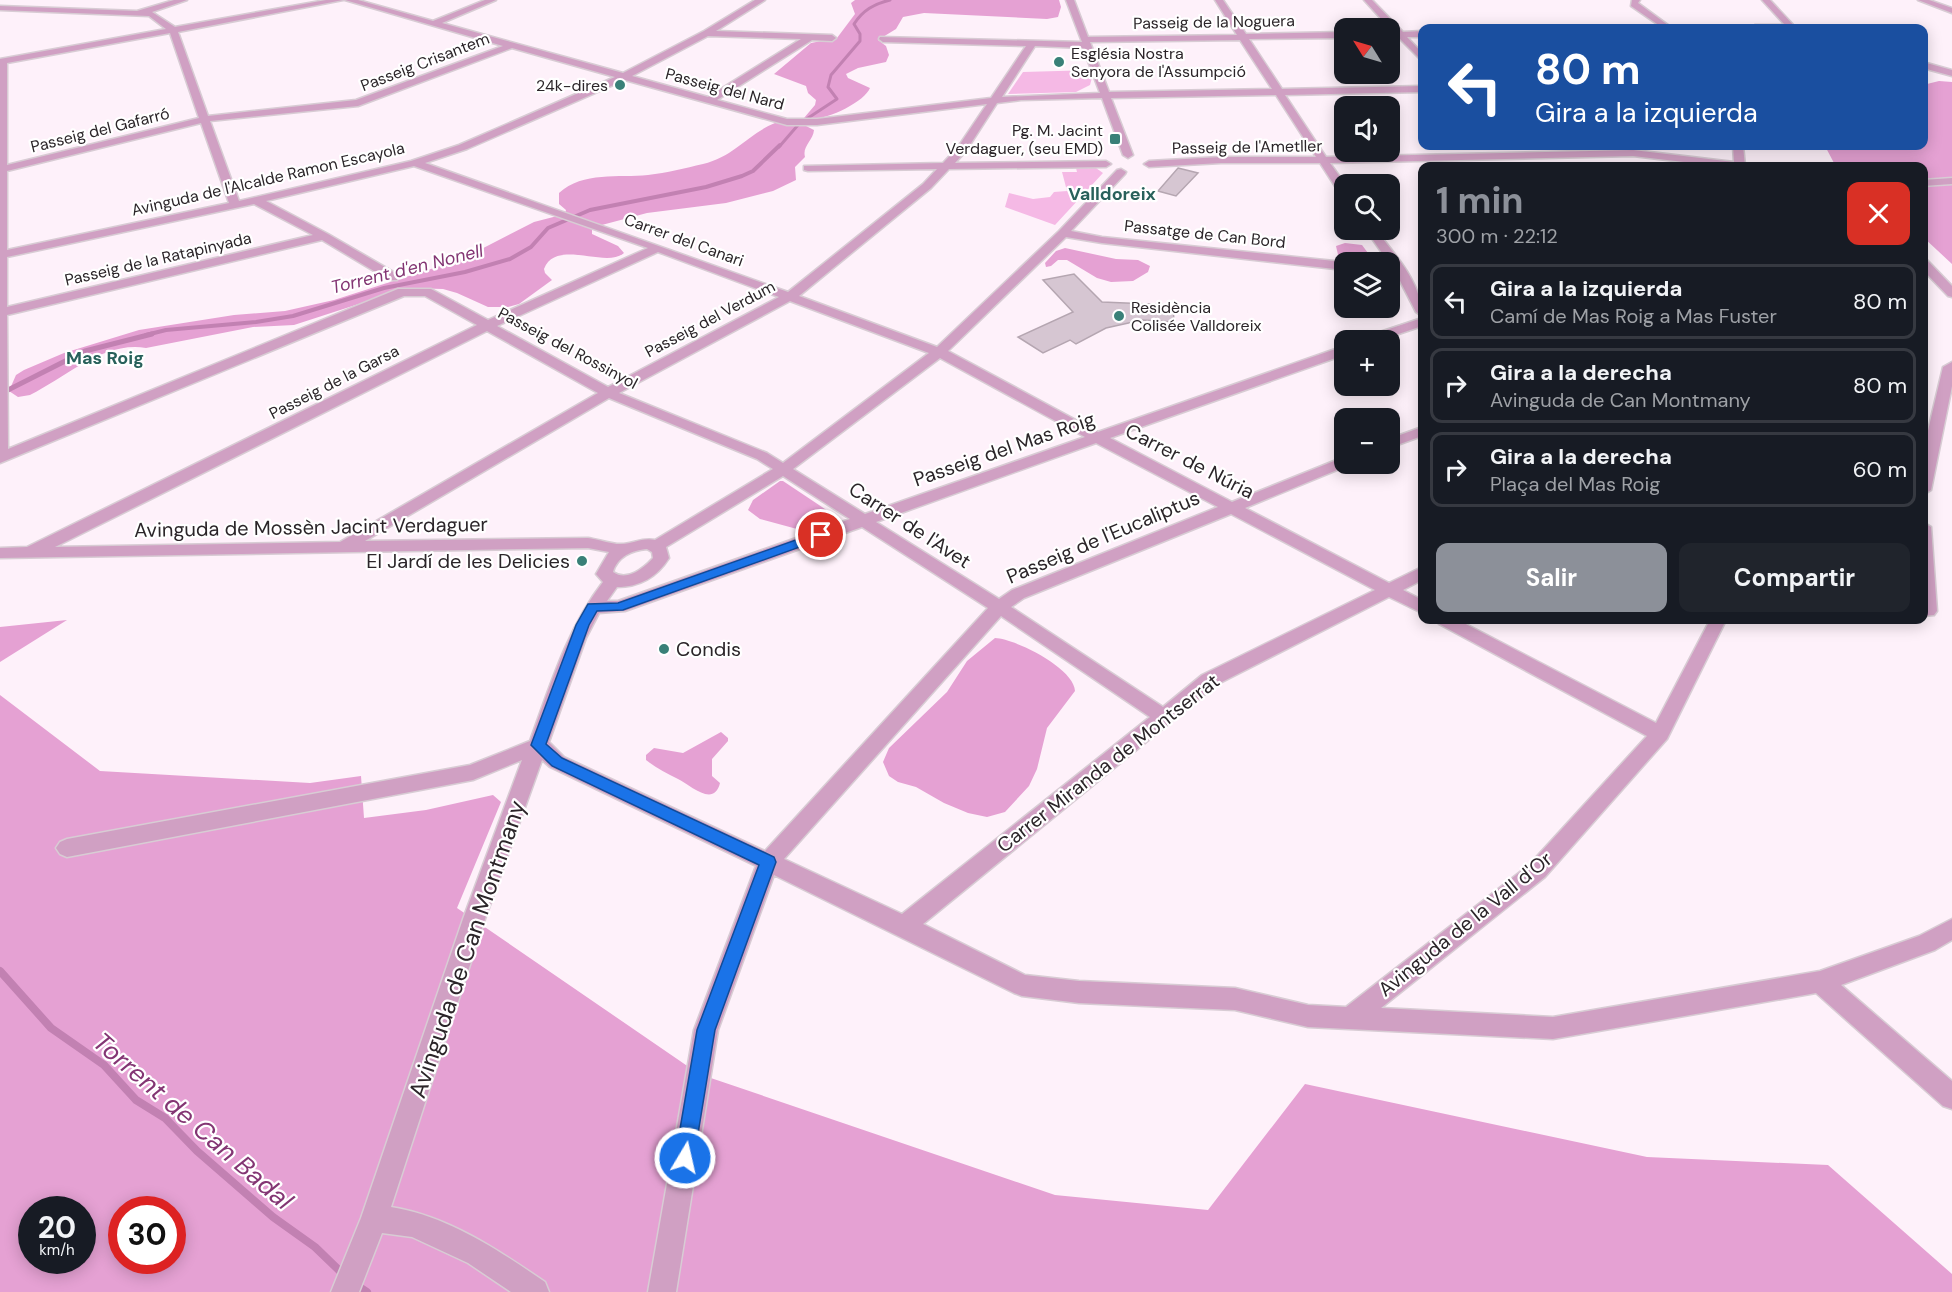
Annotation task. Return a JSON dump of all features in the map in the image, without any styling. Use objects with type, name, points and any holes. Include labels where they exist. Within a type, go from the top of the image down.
[{"type":"street","points":[[0,16],[44,0]]},
{"type":"street","points":[[138,13],[183,0]]},
{"type":"street","points":[[0,457],[2,61],[339,0]]},
{"type":"street","name":"Passeig del Nard","points":[[349,0],[777,120],[803,122],[993,100],[1104,95],[1418,89]]},
{"type":"street","points":[[433,24],[492,0]]},
{"type":"street","name":"Avinguda de l'Alcalde Ramon Escayola","points":[[1,255],[415,164],[463,147],[623,77],[706,33],[761,0]]},
{"type":"street","points":[[1070,0],[1128,154]]},
{"type":"street","points":[[1219,0],[1334,177]]},
{"type":"street","points":[[1368,0],[1381,18]]},
{"type":"street","points":[[1636,0],[1634,4],[1662,24]]},
{"type":"street","points":[[1766,0],[1787,24]]},
{"type":"street","points":[[1922,0],[1952,11]]},
{"type":"street","points":[[1942,7],[1952,5]]},
{"type":"street","points":[[0,8],[151,14],[173,30],[236,204]]},
{"type":"street","points":[[706,33],[832,38]]},
{"type":"street","points":[[1400,35],[1418,34]]},
{"type":"street","name":"Passeig de la Noguera","points":[[883,39],[1031,45],[1334,35]]},
{"type":"street","points":[[708,101],[811,37]]},
{"type":"street","points":[[1400,40],[1418,55]]},
{"type":"street","name":"Passeig del Verdum","points":[[342,548],[608,393],[791,296],[927,186],[962,149],[1031,45]]},
{"type":"street","name":"Passeig Crisantem","points":[[206,119],[358,103],[510,46]]},
{"type":"street","points":[[1928,66],[1952,73]]},
{"type":"street","name":"Passeig del Gafarró","points":[[1,170],[206,119]]},
{"type":"street","points":[[1507,150],[1519,162]]},
{"type":"street","name":"Passeig de l'Ametller","points":[[1137,170],[1221,160],[1633,153],[1707,162]]},
{"type":"street","points":[[656,546],[784,469],[939,352],[1063,233],[1137,170],[1145,159],[1128,154],[1111,157],[1106,164]]},
{"type":"street","name":"Carrer del Canari","points":[[415,164],[558,212],[939,352]]},
{"type":"street","points":[[808,168],[944,168],[1106,164],[1111,169],[1137,170]]},
{"type":"street","points":[[1928,183],[1952,181]]},
{"type":"street","points":[[255,200],[324,236],[393,277]]},
{"type":"street","name":"Passatge de Can Bord","points":[[1063,233],[1102,240],[1334,265]]},
{"type":"street","name":"Passeig de la Ratapinyada","points":[[0,313],[324,236]]},
{"type":"street","name":"Passeig de la Garsa","points":[[29,553],[486,326],[658,248]]},
{"type":"street","points":[[1928,268],[1952,293]]},
{"type":"street","points":[[1400,279],[1418,306]]},
{"type":"street","name":"Passeig del Rossinyol","points":[[0,457],[402,292],[427,292],[608,393],[762,456],[784,469]]},
{"type":"street","points":[[1399,330],[1418,323]]},
{"type":"street","name":"Carrer de Núria","points":[[939,352],[1098,438],[1418,605]]},
{"type":"street","name":"Passeig del Mas Roig","points":[[593,607],[619,607],[1334,354]]},
{"type":"street","points":[[1928,464],[1939,408],[1951,367]]},
{"type":"street","points":[[1400,440],[1418,433]]},
{"type":"street","name":"Passeig de l'Eucaliptus","points":[[768,862],[999,607],[1018,594],[1334,466]]},
{"type":"street","name":"Carrer de l'Avet","points":[[784,469],[1163,716]]},
{"type":"street","name":"Avinguda de Mossèn Jacint Verdaguer","points":[[0,553],[588,543],[606,545],[621,551]]},
{"type":"street","points":[[645,543],[656,546],[661,558],[654,567],[630,580],[613,581],[606,577],[605,570],[612,558],[621,551],[645,543]]},
{"type":"street","points":[[654,567],[659,573],[672,579],[676,586]]},
{"type":"street","name":"Carrer Miranda de Montserrat","points":[[904,926],[1209,680],[1418,575]]},
{"type":"street","name":"Avinguda de Can Montmany","points":[[348,1284],[374,1218],[474,919],[580,632],[593,607],[613,581]]},
{"type":"street","points":[[1454,624],[1660,734]]},
{"type":"street","name":"Avinguda de la Vall d'Or","points":[[1348,1019],[1537,871],[1660,734],[1716,624]]},
{"type":"street","points":[[67,848],[473,772],[538,745],[557,762],[904,926],[1022,985],[1078,992],[1235,999],[1308,1016],[1553,1028],[1820,982],[1927,943],[1952,929]]},
{"type":"street","points":[[662,1292],[706,1030],[768,862]]},
{"type":"street","points":[[1820,982],[1952,1097]]},
{"type":"street","points":[[374,1218],[413,1224],[478,1253],[535,1292]]},
{"type":"shaded area","points":[[855,0],[1059,0],[1061,7],[1058,17],[1047,19],[924,13],[903,17],[896,29],[878,40],[886,46],[889,55],[886,62],[858,68],[846,74],[848,78],[870,88],[866,94],[841,111],[820,118],[804,118],[815,105],[816,100],[808,93],[806,86],[774,74],[811,43],[837,38],[855,14],[851,3]]},
{"type":"shaded area","points":[[1094,70],[1090,85],[1076,92],[1008,94],[1023,72]]},
{"type":"shaded area","points":[[1939,81],[1952,82],[1952,264],[1928,242],[1928,162],[1833,162],[1827,150],[1928,150],[1928,84]]},
{"type":"shaded area","points":[[775,123],[802,124],[814,130],[804,153],[805,157],[795,167],[796,180],[773,191],[726,203],[647,213],[598,226],[592,230],[592,234],[618,246],[624,253],[606,258],[570,255],[550,260],[544,269],[552,280],[519,304],[508,307],[488,307],[443,289],[408,288],[294,325],[253,327],[146,348],[130,347],[115,350],[86,362],[30,395],[18,397],[9,391],[16,375],[24,370],[64,353],[139,330],[234,315],[285,311],[334,300],[462,259],[534,222],[565,214],[566,210],[559,204],[559,193],[579,181],[590,178],[655,174],[703,164],[724,156]]},
{"type":"shaded area","points":[[1076,168],[1096,168],[1103,173],[1055,225],[1005,207],[1009,193],[1033,199],[1050,197],[1054,192],[1067,191],[1062,172],[1077,172]]},
{"type":"shaded area","points":[[1345,243],[1362,245],[1367,252],[1337,252],[1336,246]]},
{"type":"shaded area","points":[[1065,248],[1116,259],[1138,260],[1150,266],[1148,272],[1133,281],[1111,282],[1097,278],[1067,260],[1058,260],[1046,267],[1045,263],[1056,251]]},
{"type":"shaded area","points":[[780,481],[834,515],[833,517],[797,529],[760,519],[748,510],[753,500]]},
{"type":"shaded area","points":[[67,620],[0,662],[0,627]]},
{"type":"shaded area","points":[[995,638],[1016,643],[1043,656],[1065,673],[1075,691],[1047,728],[1037,769],[1029,786],[1005,812],[987,817],[968,813],[916,787],[898,782],[889,776],[883,762],[889,748],[947,692],[967,661]]},
{"type":"shaded area","points":[[0,695],[100,771],[310,783],[361,776],[364,818],[426,810],[493,795],[501,802],[457,908],[699,1074],[1055,1195],[1208,1210],[1305,1084],[1647,1157],[1828,1165],[1952,1274],[1952,1292],[0,1292]]},
{"type":"shaded area","points":[[721,732],[728,738],[728,741],[712,759],[712,776],[720,783],[713,794],[701,793],[646,760],[646,755],[654,748],[683,753]]},
{"type":"building","points":[[1178,168],[1198,173],[1176,196],[1158,191]]},
{"type":"building","name":"Residència Colisée Valldoreix","points":[[1074,274],[1102,302],[1173,305],[1174,322],[1142,320],[1106,328],[1076,344],[1070,340],[1043,353],[1018,337],[1073,312],[1043,280]]},
{"type":"waterway","name":"Torrent d'en Nonell","points":[[805,120],[837,99],[828,87],[831,75],[860,41],[860,34],[854,24],[869,8],[890,0]]},
{"type":"waterway","name":"Torrent d'en Nonell","points":[[779,147],[798,125]]},
{"type":"waterway","name":"Torrent d'en Nonell","points":[[146,335],[166,330],[256,322],[293,316],[384,288],[465,272],[510,259],[531,247],[548,228],[590,210],[706,187],[742,176],[753,171],[780,145]]},
{"type":"waterway","name":"Torrent d'en Nonell","points":[[0,394],[85,351],[152,334]]},
{"type":"waterway","name":"Torrent de Can Badal","points":[[0,971],[51,1028],[104,1065],[136,1100],[165,1118],[197,1151],[273,1217],[315,1247],[345,1276]]},
{"type":"waterway","name":"Torrent de Can Badal","points":[[355,1284],[367,1292]]},
{"type":"place","name":"Església Nostra Senyora de l'Assumpció","points":[[1059,62]]},
{"type":"place","name":"24k-dires","points":[[620,85]]},
{"type":"place","name":"Pg. M. Jacint Verdaguer, (seu EMD)","points":[[1115,139]]},
{"type":"place","name":"Residència Colisée Valldoreix","points":[[1119,316]]},
{"type":"place","name":"El Jardí de les Delicies","points":[[582,561]]},
{"type":"place","name":"Condis","points":[[664,649]]},
{"type":"district","name":"Valldoreix","points":[[1112,194]]},
{"type":"district","name":"Mas Roig","points":[[105,358]]},
{"type":"route","points":[[685,1158],[706,1030],[768,862],[557,762],[538,745],[582,625],[593,607],[619,607],[821,535]]}]
